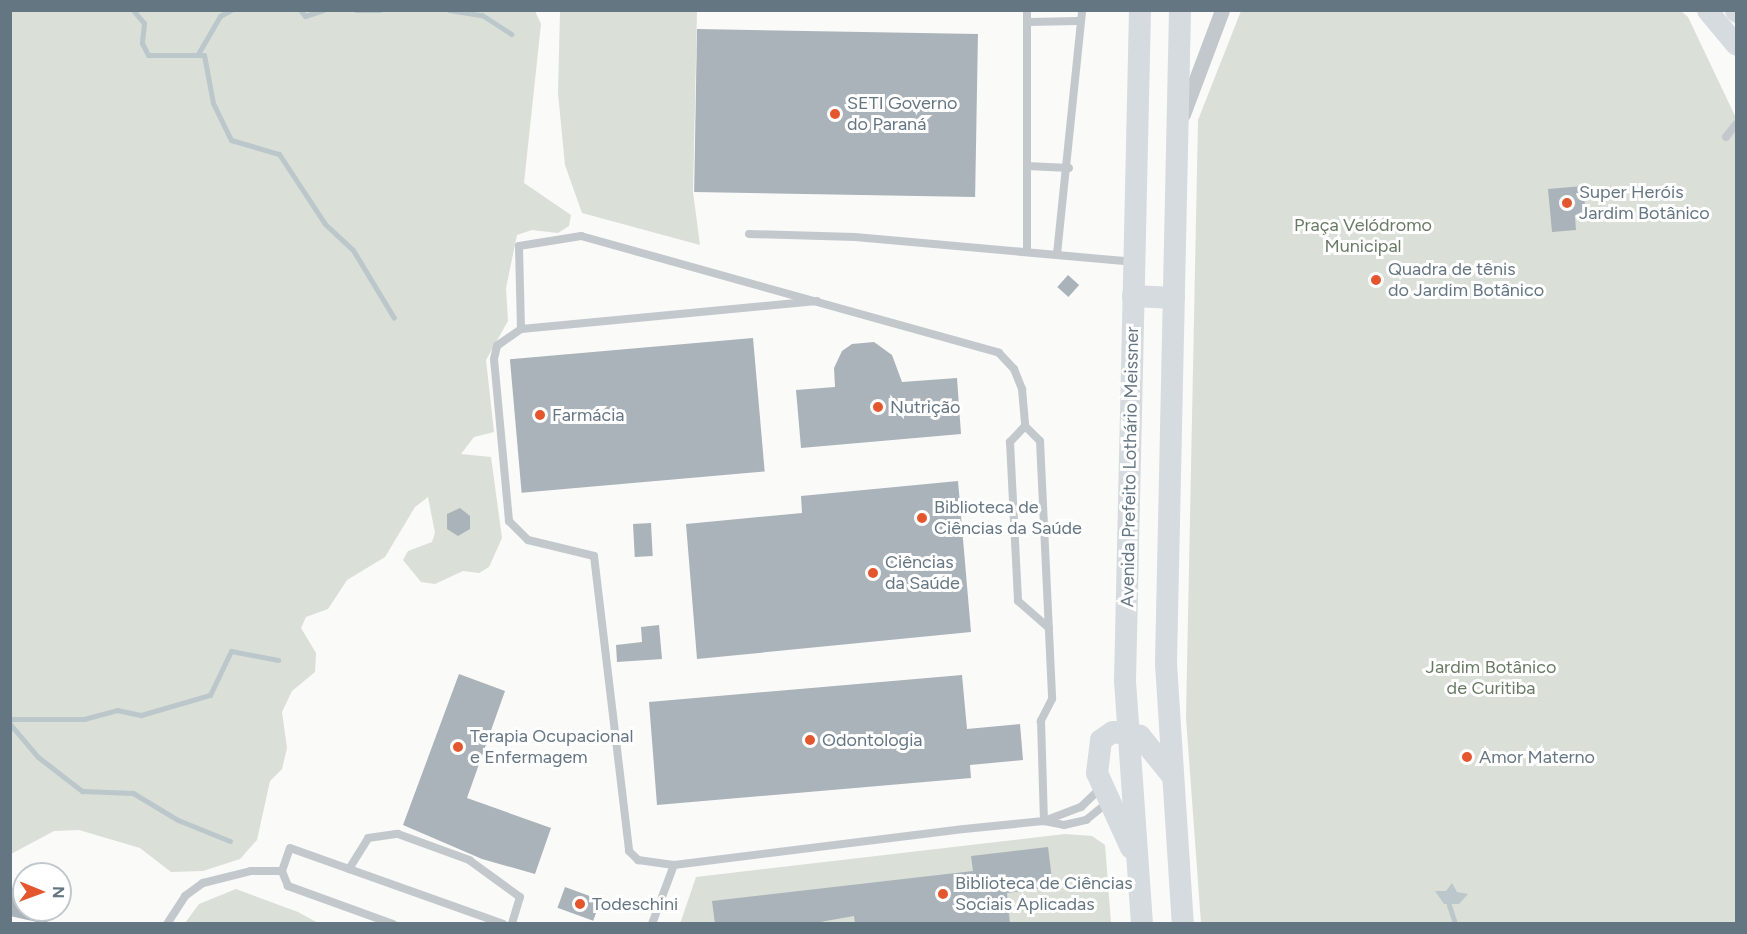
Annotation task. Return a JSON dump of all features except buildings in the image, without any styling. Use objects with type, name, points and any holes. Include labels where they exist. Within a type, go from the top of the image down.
[{"type":"main road","name":"Avenida Prefeito Lothário Meissner","points":[[1140,10],[1133,296],[1127,731],[1142,924]]},
{"type":"main road","points":[[1180,10],[1166,664],[1170,774],[1183,924]]},
{"type":"main road","points":[[1707,10],[1737,45]]},
{"type":"main road","points":[[1133,296],[1174,298]]},
{"type":"main road","points":[[1136,858],[1105,795],[1095,757],[1101,740],[1127,731],[1152,746],[1170,774]]},
{"type":"street","points":[[1177,128],[1222,10]]},
{"type":"lane","points":[[1027,10],[1029,22],[1028,251]]},
{"type":"lane","points":[[1057,254],[1068,168],[1078,21],[1082,10]]},
{"type":"lane","points":[[1029,22],[1078,21]]},
{"type":"lane","points":[[1726,136],[1737,124]]},
{"type":"lane","points":[[1027,166],[1068,168]]},
{"type":"lane","points":[[749,234],[1028,251],[1134,262]]},
{"type":"lane","points":[[521,330],[516,256],[519,246],[537,240],[580,236],[999,353],[1022,389],[1025,426],[1040,441],[1052,699],[1041,721],[1044,821]]},
{"type":"lane","points":[[818,301],[521,330],[508,334],[494,359],[509,521],[528,540],[594,555],[630,851],[638,860],[674,865],[1044,821],[1105,795]]},
{"type":"lane","points":[[1025,426],[1010,442],[1018,601],[1049,628]]},
{"type":"lane","points":[[1044,821],[1064,825],[1086,820],[1105,795]]},
{"type":"lane","points":[[349,869],[368,838],[398,834],[469,860],[520,897],[512,924]]},
{"type":"lane","points":[[393,924],[288,886],[282,871],[290,848],[502,924]]},
{"type":"lane","points":[[652,924],[674,865]]},
{"type":"lane","points":[[167,924],[178,904],[203,883],[251,871],[282,871]]},
{"type":"green space","points":[[11,11],[535,11],[541,24],[524,183],[571,215],[569,226],[558,233],[532,230],[517,235],[506,288],[508,321],[486,360],[494,432],[474,437],[461,454],[491,457],[502,538],[489,567],[479,573],[463,571],[435,584],[421,582],[403,560],[408,551],[432,542],[435,533],[428,497],[415,507],[385,557],[347,580],[328,609],[306,617],[301,628],[316,653],[315,672],[292,691],[282,712],[287,748],[282,769],[270,781],[257,840],[240,859],[203,871],[171,872],[140,848],[79,830],[54,831],[11,854]]},
{"type":"green space","points":[[560,11],[697,11],[693,192],[700,245],[582,213],[565,165],[558,93]]},
{"type":"green space","name":"Jardim Botânico de Curitiba","points":[[1241,11],[1681,11],[1688,17],[1736,118],[1736,923],[1201,923],[1186,718],[1198,120]]},
{"type":"green space","points":[[1065,834],[1092,836],[1105,845],[1111,923],[680,924],[696,877]]},
{"type":"green space","points":[[236,889],[298,912],[318,923],[185,923],[199,904]]},
{"type":"shaded area","points":[[1452,883],[1457,892],[1468,894],[1459,904],[1444,904],[1435,891],[1446,891]]},
{"type":"waterway","points":[[133,10],[144,23],[142,43],[148,55],[204,55],[213,103],[231,140],[279,154],[325,224],[353,250],[394,318]]},
{"type":"waterway","points":[[198,54],[220,16],[231,10]]},
{"type":"waterway","points":[[300,10],[305,16],[323,10]]},
{"type":"waterway","points":[[356,10],[380,10]]},
{"type":"waterway","points":[[449,10],[482,15],[511,34]]},
{"type":"waterway","points":[[10,719],[84,719],[117,710],[141,715],[210,695],[231,651],[278,660]]},
{"type":"waterway","points":[[10,724],[38,757],[82,791],[133,793],[178,820],[230,841]]},
{"type":"waterway","points":[[1449,905],[1455,924]]},
{"type":"place","name":"SETI Governo do Paraná","points":[[835,114]]},
{"type":"place","name":"Super Heróis Jardim Botânico","points":[[1567,203]]},
{"type":"place","name":"Quadra de tênis do Jardim Botânico","points":[[1376,280]]},
{"type":"place","name":"Nutrição","points":[[878,407]]},
{"type":"place","name":"Farmácia","points":[[540,415]]},
{"type":"place","name":"Biblioteca de Ciências da Saúde","points":[[922,518]]},
{"type":"place","name":"Ciências da Saúde","points":[[873,573]]},
{"type":"place","name":"Odontologia","points":[[810,740]]},
{"type":"place","name":"Terapia Ocupacional e Enfermagem","points":[[458,747]]},
{"type":"place","name":"Amor Materno","points":[[1467,757]]},
{"type":"place","name":"Biblioteca de Ciências Sociais Aplicadas","points":[[943,894]]},
{"type":"place","name":"Todeschini","points":[[580,904]]},
{"type":"park label","name":"Praça Velódromo Municipal","points":[[1363,236]]}]
